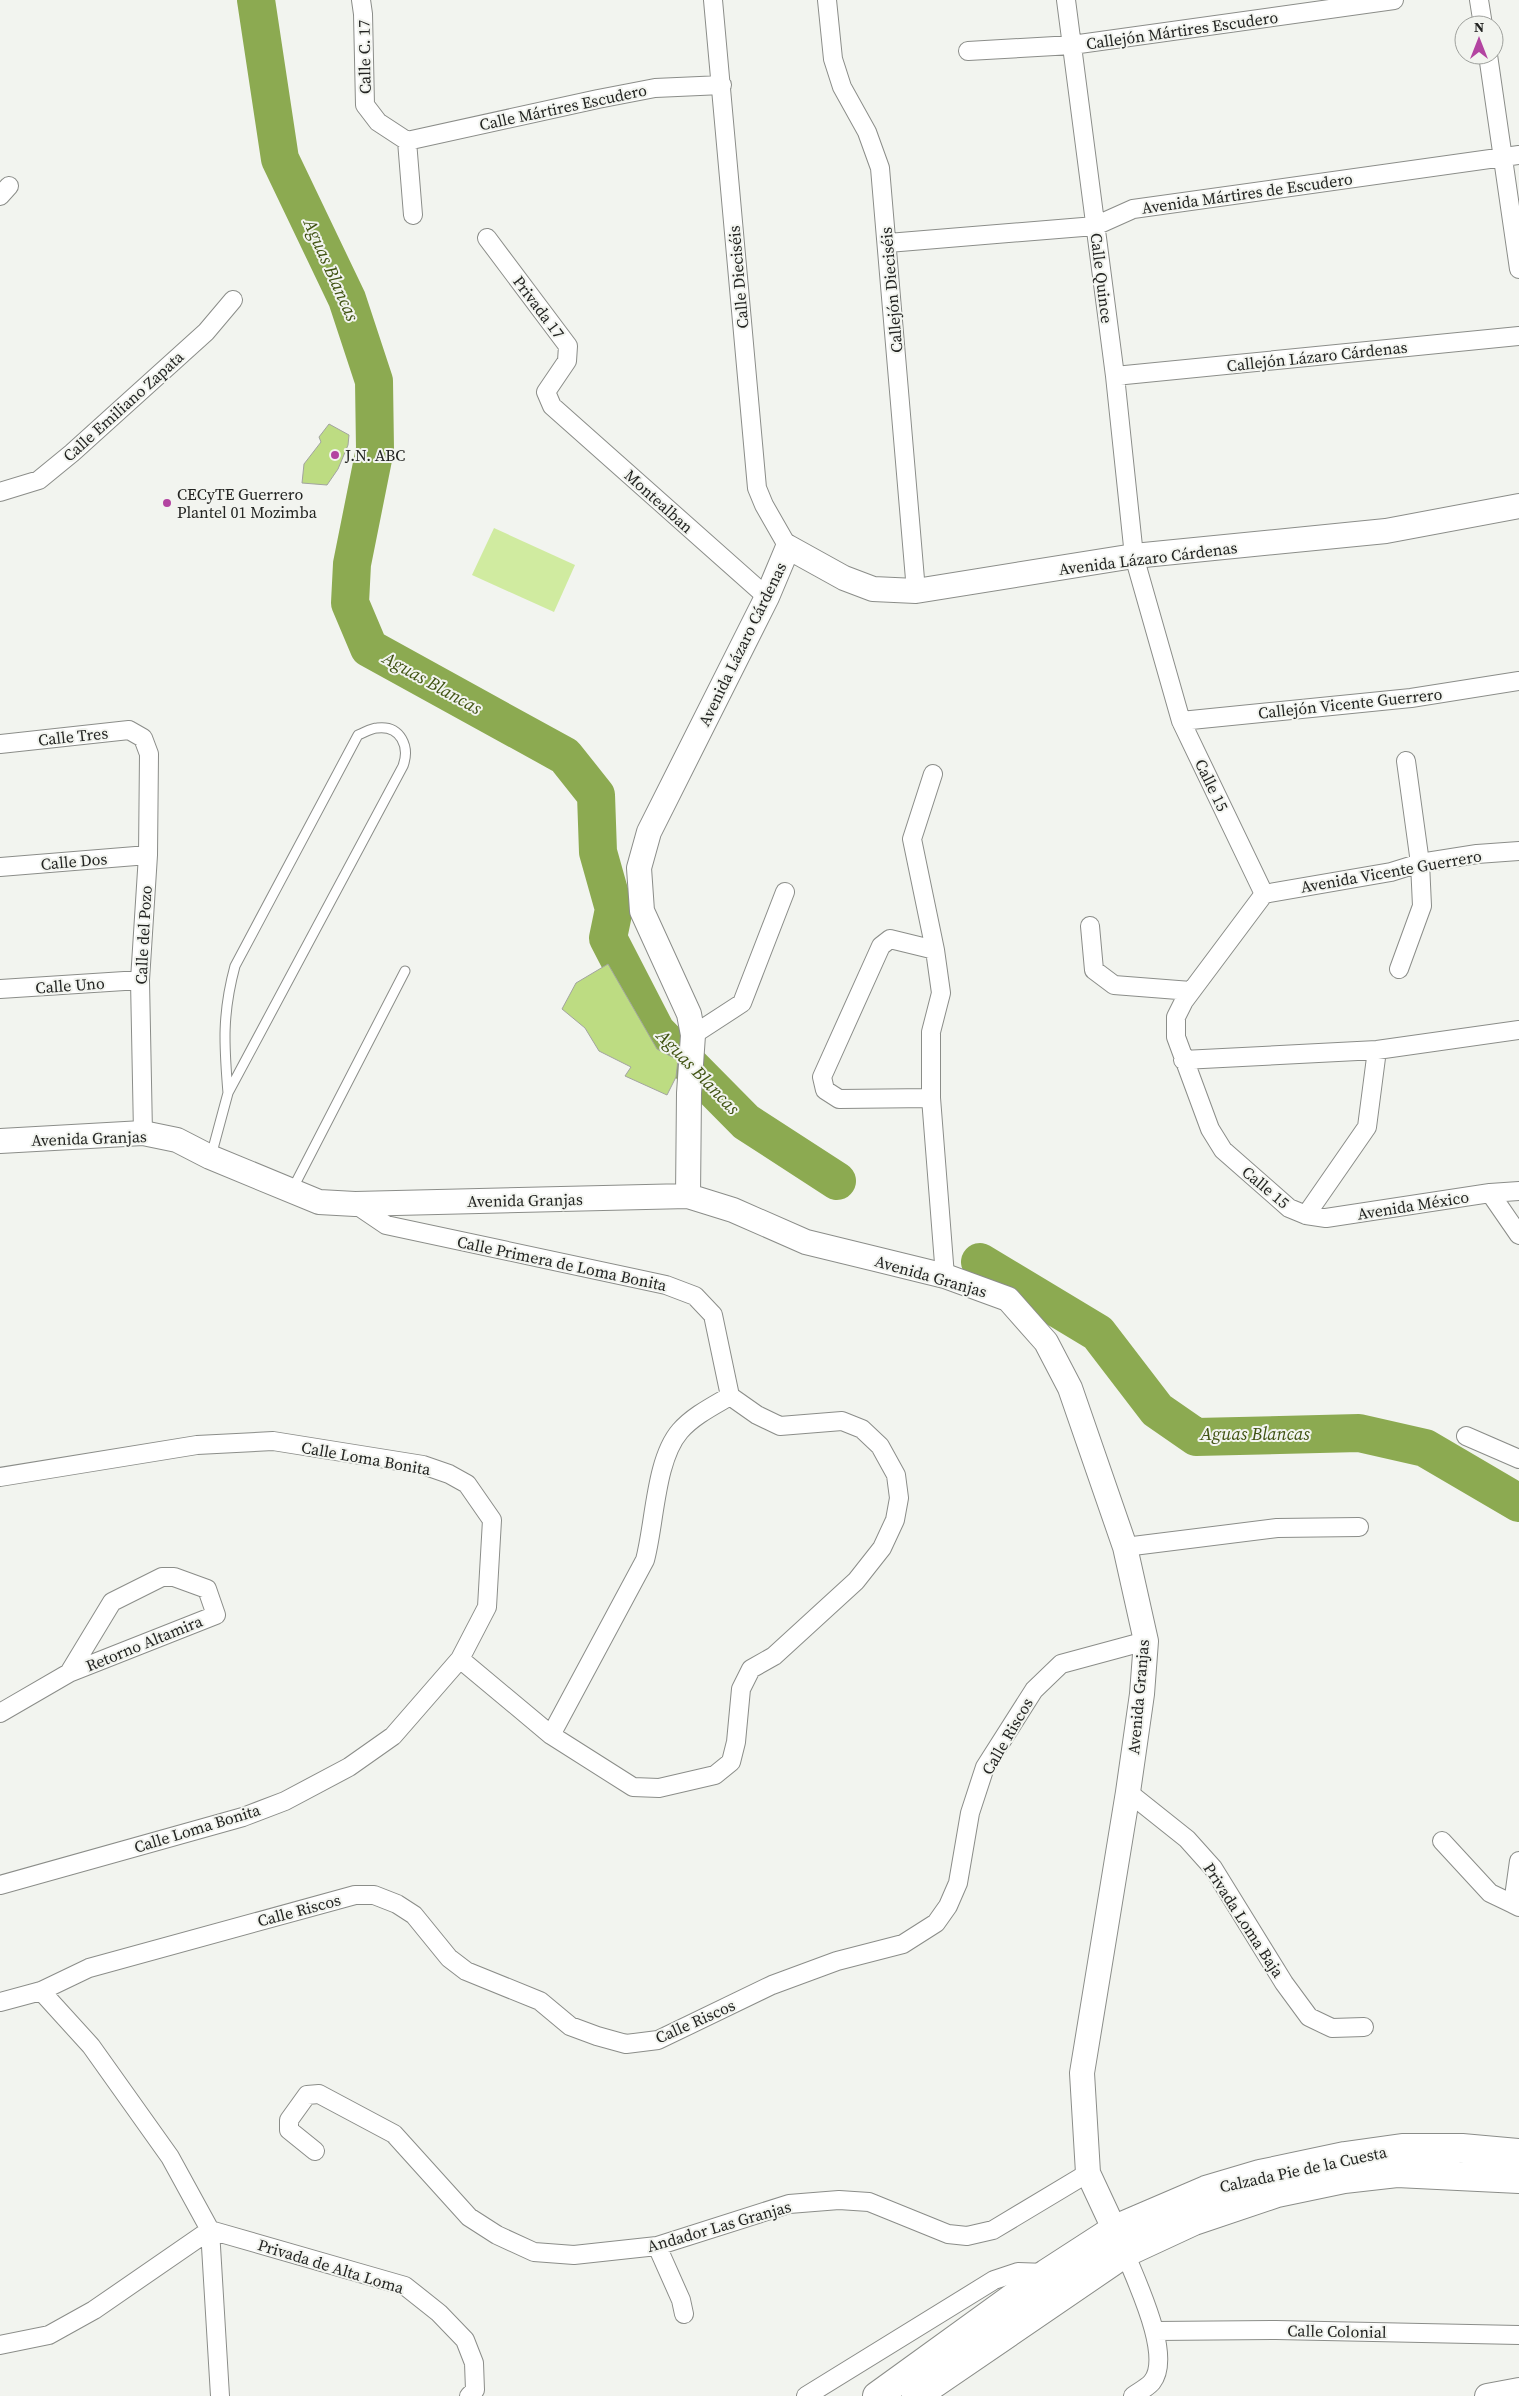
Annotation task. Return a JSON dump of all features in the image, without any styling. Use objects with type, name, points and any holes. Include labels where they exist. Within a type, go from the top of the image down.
[{"type":"main road","name":"Avenida Lázaro Cárdenas","points":[[688,1196],[689,1093],[693,1035],[689,1014],[642,912],[638,868],[649,832],[767,597],[788,547],[844,578],[873,589],[916,590],[1134,556],[1386,531],[1519,506]]},
{"type":"main road","name":"Avenida Granjas","points":[[0,1141],[143,1133],[177,1140],[210,1157],[319,1202],[355,1204],[688,1196],[733,1210],[806,1242],[945,1276],[1008,1299],[1046,1342],[1070,1388],[1125,1547],[1146,1640],[1142,1694],[1128,1792],[1082,2073],[1088,2173],[1120,2241]]},
{"type":"main road","name":"Calzada Pie de la Cuesta","points":[[916,2396],[1120,2241],[1206,2190],[1260,2174],[1346,2156],[1402,2148],[1462,2148],[1519,2153]]},
{"type":"main road","name":"Calzada Pie de la Cuesta","points":[[877,2396],[1047,2273],[1120,2241],[1277,2193],[1344,2179],[1397,2173],[1519,2179]]},
{"type":"main road","points":[[1487,2396],[1519,2390]]},
{"type":"street","name":"Calle C. 17","points":[[361,0],[365,105],[378,122],[407,141]]},
{"type":"street","name":"Calle Dieciséis","points":[[713,0],[757,488],[764,505],[788,547]]},
{"type":"street","name":"Callejón Dieciséis","points":[[827,0],[833,59],[842,87],[867,132],[880,168],[888,243],[916,590]]},
{"type":"street","name":"Calle Quince","points":[[1066,0],[1114,376],[1134,556]]},
{"type":"street","name":"Callejón Mártires Escudero","points":[[968,50],[1072,45],[1394,0]]},
{"type":"street","points":[[1479,0],[1481,15]]},
{"type":"street","points":[[1490,65],[1511,156],[1519,269]]},
{"type":"street","name":"Calle Mártires Escudero","points":[[407,141],[646,90],[722,85]]},
{"type":"street","points":[[407,141],[413,215]]},
{"type":"street","name":"Avenida Mártires de Escudero","points":[[888,243],[1095,226],[1133,209],[1511,156]]},
{"type":"street","name":"Privada 17","points":[[487,238],[568,346],[567,361],[546,392],[552,406]]},
{"type":"street","name":"Calle Emiliano Zapata","points":[[0,492],[39,480],[72,453],[206,332],[233,300]]},
{"type":"street","name":"Callejón Lázaro Cárdenas","points":[[1114,376],[1519,336]]},
{"type":"street","name":"Montealban","points":[[552,406],[767,597]]},
{"type":"street","name":"Calle 15","points":[[1134,556],[1181,721],[1264,894],[1191,991],[1176,1017],[1176,1037],[1210,1129],[1223,1150],[1289,1208],[1306,1215]]},
{"type":"street","name":"Callejón Vicente Guerrero","points":[[1181,721],[1411,698],[1519,681]]},
{"type":"street","name":"Calle Tres","points":[[0,744],[129,730],[143,738]]},
{"type":"street","name":"Calle del Pozo","points":[[143,738],[149,754],[148,854],[140,980],[143,1133]]},
{"type":"street","points":[[1399,969],[1422,906],[1420,863],[1406,761]]},
{"type":"street","points":[[934,774],[912,839],[935,950],[941,993],[932,1032],[932,1098],[945,1276]]},
{"type":"street","name":"Avenida Vicente Guerrero","points":[[1264,894],[1391,872],[1420,863],[1477,854],[1519,851]]},
{"type":"street","name":"Calle Dos","points":[[0,867],[148,854]]},
{"type":"street","points":[[693,1035],[742,1003],[784,892]]},
{"type":"street","points":[[1090,926],[1094,970],[1114,985],[1191,991]]},
{"type":"street","points":[[932,1098],[839,1099],[825,1090],[822,1077],[881,946],[890,939],[935,950]]},
{"type":"street","name":"Calle Uno","points":[[0,989],[140,980]]},
{"type":"street","points":[[1183,1060],[1377,1050],[1519,1030]]},
{"type":"street","points":[[1306,1215],[1367,1127],[1377,1050]]},
{"type":"street","name":"Avenida México","points":[[1306,1215],[1326,1218],[1490,1193],[1519,1191]]},
{"type":"street","points":[[1490,1193],[1519,1235]]},
{"type":"street","name":"Calle Primera de Loma Bonita","points":[[355,1204],[386,1225],[666,1284],[695,1296],[713,1315],[730,1396]]},
{"type":"street","points":[[460,1659],[551,1735],[633,1787],[659,1788],[715,1776],[731,1762],[736,1742],[741,1689],[751,1669],[774,1656],[856,1581],[882,1548],[895,1520],[899,1498],[896,1475],[880,1446],[862,1429],[842,1421],[780,1426],[757,1415],[730,1396],[699,1415],[680,1431],[667,1454],[657,1490],[652,1532],[645,1560],[551,1735]]},
{"type":"street","points":[[1466,1436],[1519,1459]]},
{"type":"street","name":"Calle Loma Bonita","points":[[0,1477],[197,1445],[273,1441],[423,1465],[449,1474],[467,1484],[492,1520],[487,1607],[460,1659],[393,1736],[349,1767],[285,1801],[243,1817],[0,1885]]},
{"type":"street","points":[[1125,1547],[1277,1528],[1359,1527]]},
{"type":"street","name":"Retorno Altamira","points":[[162,1577],[174,1577],[207,1589],[216,1615],[69,1673],[112,1602],[162,1577]]},
{"type":"street","name":"Calle Riscos","points":[[0,2002],[41,1991],[89,1968],[355,1895],[374,1895],[397,1904],[414,1916],[449,1958],[466,1971],[540,2001],[570,2026],[596,2036],[626,2044],[658,2040],[772,1985],[837,1961],[903,1944],[936,1923],[948,1906],[958,1884],[970,1813],[985,1767],[1034,1690],[1061,1664],[1146,1640]]},
{"type":"street","points":[[0,1713],[69,1673]]},
{"type":"street","name":"Privada Loma Baja","points":[[1128,1792],[1187,1839],[1213,1868],[1284,1983],[1309,2017],[1332,2028],[1364,2027]]},
{"type":"street","points":[[1442,1841],[1490,1893],[1516,1905],[1519,1861]]},
{"type":"street","points":[[41,1991],[91,2046],[170,2157],[210,2230],[220,2396]]},
{"type":"street","name":"Andador Las Granjas","points":[[315,2151],[290,2130],[289,2120],[306,2095],[319,2094],[394,2134],[469,2217],[497,2235],[534,2252],[574,2255],[657,2246],[789,2204],[839,2200],[869,2202],[948,2234],[967,2236],[993,2230],[1088,2173]]},
{"type":"street","points":[[0,2345],[49,2335],[94,2310],[210,2230]]},
{"type":"street","name":"Privada de Alta Loma","points":[[210,2230],[405,2286],[439,2313],[465,2340],[474,2363],[474,2390],[469,2396]]},
{"type":"street","points":[[1120,2241],[1154,2332],[1159,2362],[1152,2382],[1133,2396]]},
{"type":"street","points":[[657,2246],[681,2300],[684,2314]]},
{"type":"street","points":[[806,2396],[994,2280],[1018,2272],[1047,2273]]},
{"type":"street","name":"Calle Colonial","points":[[1154,2332],[1276,2330],[1519,2335]]},
{"type":"lane","points":[[210,1157],[228,1093],[403,766],[407,756],[406,746],[402,738],[395,732],[376,728],[358,735],[235,966],[228,992],[223,1038],[228,1093]]},
{"type":"lane","points":[[291,1192],[405,971]]},
{"type":"green space","points":[[494,528],[575,565],[554,612],[472,575]]},
{"type":"building","name":"J.N. ABC","points":[[329,424],[349,435],[348,445],[338,469],[327,485],[302,483],[304,464],[321,442],[319,437]]},
{"type":"building","points":[[608,964],[657,1049],[678,1060],[676,1077],[667,1095],[625,1076],[631,1067],[599,1051],[585,1028],[562,1009],[576,983]]},
{"type":"waterway","name":"Aguas Blancas","points":[[256,0],[280,159],[347,299],[374,381],[375,449],[352,564],[350,603],[369,648],[565,756],[596,795],[598,852],[614,909],[608,938],[656,1031],[746,1122],[837,1181]]},
{"type":"waterway","name":"Aguas Blancas","points":[[980,1262],[1098,1333],[1157,1410],[1196,1437],[1359,1433],[1425,1448],[1519,1503]]},
{"type":"place","name":"J.N. ABC","points":[[335,455]]},
{"type":"place","name":"CECyTE Guerrero Plantel 01 Mozimba","points":[[167,503]]}]
